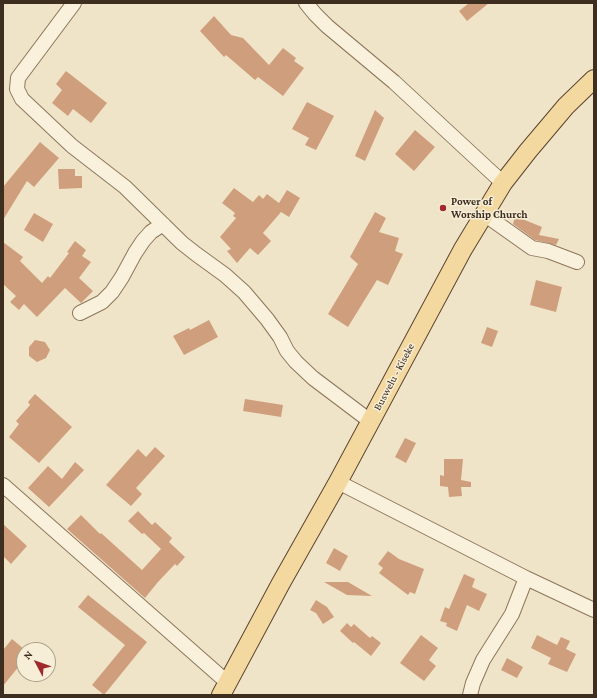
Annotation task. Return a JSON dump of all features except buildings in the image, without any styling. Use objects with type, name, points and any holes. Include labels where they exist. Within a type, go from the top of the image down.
[{"type":"main road","name":"Buswelu - Kiseke","points":[[224,689],[281,583],[338,482],[462,249],[503,183],[548,125],[594,79]]},
{"type":"street","points":[[74,3],[18,78],[17,89],[24,102],[72,146],[125,187],[196,254],[225,275],[244,292],[280,337],[287,351],[313,378],[370,421]]},
{"type":"street","points":[[306,3],[327,26],[394,82],[503,183]]},
{"type":"street","points":[[484,214],[532,248],[548,251],[577,262]]},
{"type":"street","points":[[80,313],[93,308],[102,302],[112,292],[122,278],[143,241],[151,232],[163,224]]},
{"type":"street","points":[[338,482],[526,578],[594,610]]},
{"type":"street","points":[[3,484],[224,689]]},
{"type":"street","points":[[470,695],[473,682],[479,668],[514,610],[526,578]]},
{"type":"place","name":"Power of Worship Church","points":[[443,208]]}]
